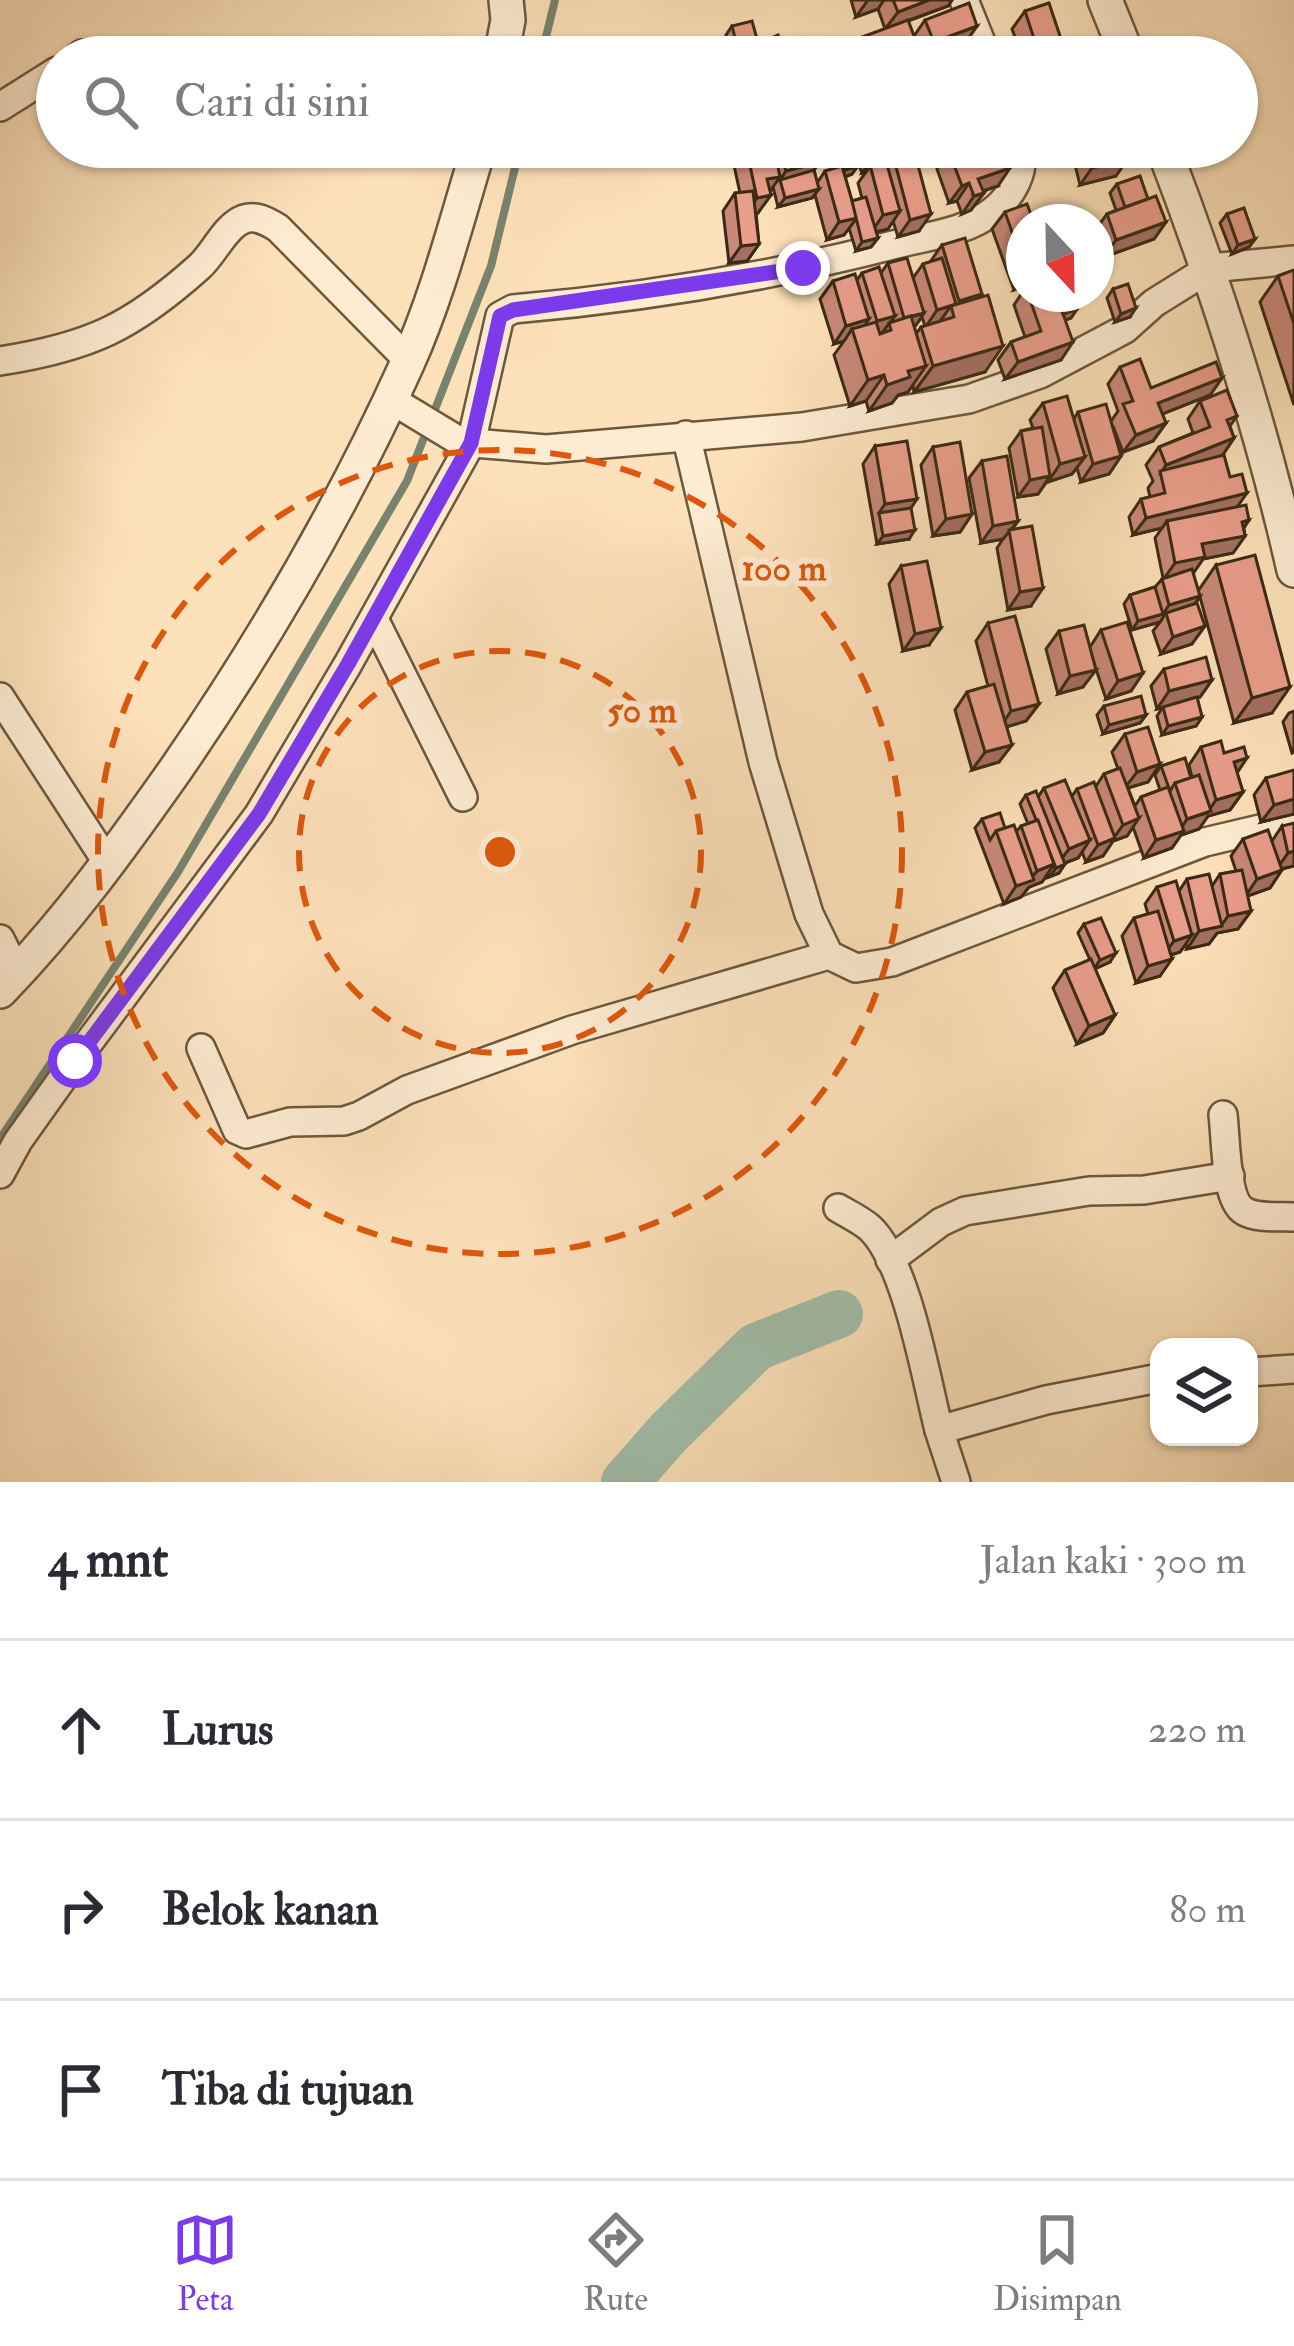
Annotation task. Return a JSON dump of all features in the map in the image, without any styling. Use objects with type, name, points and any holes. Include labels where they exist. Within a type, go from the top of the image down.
[{"type":"street","points":[[505,36],[506,0]]},
{"type":"street","points":[[964,0],[979,36]]},
{"type":"street","points":[[1106,0],[1120,36]]},
{"type":"street","points":[[0,107],[36,84]]},
{"type":"street","points":[[9,982],[109,865],[266,634],[349,483],[401,406],[409,361],[472,168]]},
{"type":"street","points":[[0,1174],[52,1093],[259,814],[374,619],[466,443],[500,316],[506,311],[803,268],[965,227],[992,213],[1013,190],[1020,168]]},
{"type":"street","points":[[1171,168],[1210,268],[1272,476],[1294,570]]},
{"type":"street","points":[[0,361],[96,340],[158,304],[211,257],[234,225],[248,217],[278,228],[409,361]]},
{"type":"street","points":[[401,406],[466,443],[546,448],[802,427],[969,399],[1040,374],[1125,329],[1154,303],[1210,268],[1294,260]]},
{"type":"street","points":[[686,435],[763,762],[809,914],[829,956]]},
{"type":"street","points":[[374,619],[463,797]]},
{"type":"street","points":[[0,697],[109,865]]},
{"type":"street","points":[[201,1048],[237,1130],[246,1134],[290,1122],[344,1121],[407,1090],[572,1030],[829,956],[856,968],[892,962],[1205,842],[1294,821]]},
{"type":"street","points":[[0,939],[9,982]]},
{"type":"street","points":[[1223,1115],[1229,1176],[1238,1208],[1250,1215],[1294,1217]]},
{"type":"street","points":[[890,1260],[953,1217],[1089,1191],[1144,1190],[1229,1176]]},
{"type":"street","points":[[838,1208],[871,1229],[890,1260],[904,1293],[956,1482]]},
{"type":"street","points":[[1258,1371],[1294,1369]]},
{"type":"street","points":[[938,1430],[1046,1400],[1150,1380]]},
{"type":"building","points":[[893,0],[929,0],[898,12]]},
{"type":"building","points":[[969,3],[977,26],[950,36],[932,36],[925,20]]},
{"type":"building","points":[[1049,3],[1060,36],[1033,36],[1025,11]]},
{"type":"building","points":[[908,20],[914,36],[865,36]]},
{"type":"building","points":[[752,21],[756,36],[735,36],[732,26]]},
{"type":"building","points":[[751,168],[778,168],[780,177],[767,179],[771,195],[757,198]]},
{"type":"building","points":[[843,168],[857,218],[839,222],[825,171]]},
{"type":"building","points":[[871,168],[888,168],[900,211],[883,215]]},
{"type":"building","points":[[896,168],[919,168],[931,214],[910,220]]},
{"type":"building","points":[[955,168],[1010,168],[978,179],[984,193],[974,196],[969,183],[962,186]]},
{"type":"building","points":[[814,170],[819,189],[785,198],[780,180]]},
{"type":"building","points":[[1140,176],[1148,199],[1125,207],[1117,184]]},
{"type":"building","points":[[753,191],[759,244],[741,246],[735,193]]},
{"type":"building","points":[[1156,196],[1166,222],[1116,240],[1114,211]]},
{"type":"building","points":[[866,197],[878,238],[862,242],[852,201]]},
{"type":"building","points":[[1244,208],[1255,239],[1238,245],[1227,214]]},
{"type":"building","points":[[965,238],[982,294],[959,301],[942,245]]},
{"type":"building","points":[[907,258],[924,313],[904,318],[888,263]]},
{"type":"building","points":[[942,258],[956,304],[937,310],[923,264]]},
{"type":"building","points":[[879,267],[895,316],[877,321],[862,273]]},
{"type":"building","points":[[1294,270],[1294,324],[1278,276]]},
{"type":"building","points":[[855,274],[869,319],[846,326],[833,281]]},
{"type":"building","points":[[1128,284],[1136,308],[1121,314],[1114,289]]},
{"type":"building","points":[[988,295],[1003,346],[933,366],[921,327],[954,317],[951,306]]},
{"type":"building","points":[[1034,312],[1062,312],[1073,342],[1018,362],[1011,342],[1041,331]]},
{"type":"building","points":[[911,316],[926,366],[887,385],[884,375],[868,380],[852,329],[876,322],[880,334],[891,330],[889,323]]},
{"type":"building","points":[[1140,359],[1151,388],[1216,362],[1222,378],[1158,403],[1166,423],[1136,435],[1123,404],[1133,401],[1120,367]]},
{"type":"building","points":[[1227,390],[1237,416],[1227,420],[1234,438],[1166,465],[1159,447],[1210,427],[1200,401]]},
{"type":"building","points":[[1067,396],[1085,457],[1060,464],[1043,403]]},
{"type":"building","points":[[1106,404],[1121,456],[1093,464],[1078,412]]},
{"type":"building","points":[[1042,427],[1050,476],[1030,480],[1021,431]]},
{"type":"building","points":[[907,441],[917,499],[885,504],[875,446]]},
{"type":"building","points":[[960,442],[972,514],[946,519],[933,447]]},
{"type":"building","points":[[1224,455],[1230,477],[1242,474],[1247,493],[1146,518],[1141,499],[1165,493],[1160,471]]},
{"type":"building","points":[[1007,456],[1018,521],[993,526],[982,461]]},
{"type":"building","points":[[1246,505],[1245,536],[1202,544],[1205,557],[1175,563],[1167,521]]},
{"type":"building","points":[[911,508],[915,530],[883,536],[879,513]]},
{"type":"building","points":[[1032,526],[1043,588],[1020,592],[1009,530]]},
{"type":"building","points":[[1255,555],[1290,687],[1252,698],[1216,565]]},
{"type":"building","points":[[927,561],[941,628],[915,634],[901,566]]},
{"type":"building","points":[[1192,569],[1200,596],[1169,605],[1162,579]]},
{"type":"building","points":[[1155,587],[1163,614],[1138,621],[1130,595]]},
{"type":"building","points":[[1197,603],[1205,626],[1173,637],[1166,613]]},
{"type":"building","points":[[1015,616],[1039,704],[1011,711],[988,623]]},
{"type":"building","points":[[1127,622],[1143,673],[1118,681],[1101,630]]},
{"type":"building","points":[[1084,625],[1096,670],[1070,676],[1059,631]]},
{"type":"building","points":[[1206,657],[1212,680],[1169,691],[1164,669]]},
{"type":"building","points":[[994,684],[1012,745],[985,752],[967,692]]},
{"type":"building","points":[[1141,696],[1146,715],[1109,725],[1104,706]]},
{"type":"building","points":[[1197,697],[1202,717],[1168,726],[1163,707]]},
{"type":"building","points":[[1148,727],[1160,764],[1137,772],[1125,734]]},
{"type":"building","points":[[1221,741],[1224,753],[1244,747],[1247,758],[1234,762],[1243,792],[1216,800],[1201,747]]},
{"type":"building","points":[[1185,758],[1191,778],[1175,783],[1170,791],[1161,766]]},
{"type":"building","points":[[1120,768],[1139,818],[1123,825],[1104,774]]},
{"type":"building","points":[[1294,770],[1294,799],[1274,805],[1266,778]]},
{"type":"building","points":[[1199,775],[1211,811],[1187,819],[1175,783]]},
{"type":"building","points":[[1065,780],[1090,840],[1069,849],[1044,788]]},
{"type":"building","points":[[1094,782],[1115,838],[1098,845],[1077,789]]},
{"type":"building","points":[[1168,787],[1184,831],[1156,840],[1141,797]]},
{"type":"building","points":[[1036,791],[1065,864],[1056,868],[1026,795]]},
{"type":"building","points":[[1000,813],[1005,828],[990,840],[982,819]]},
{"type":"building","points":[[1038,820],[1054,864],[1037,871],[1021,826]]},
{"type":"building","points":[[1294,823],[1294,851],[1288,853],[1282,826]]},
{"type":"building","points":[[1014,825],[1034,880],[1016,886],[996,831]]},
{"type":"building","points":[[1268,830],[1282,870],[1257,879],[1243,839]]},
{"type":"building","points":[[1242,870],[1251,911],[1228,916],[1220,874]]},
{"type":"building","points":[[1209,874],[1222,926],[1199,931],[1187,879]]},
{"type":"building","points":[[1176,881],[1192,935],[1174,941],[1157,887]]},
{"type":"building","points":[[1158,911],[1172,959],[1148,966],[1134,918]]},
{"type":"building","points":[[1101,918],[1116,953],[1100,960],[1084,924]]},
{"type":"building","points":[[1091,959],[1115,1015],[1089,1026],[1065,970]]},
{"type":"waterway","points":[[546,36],[555,0]]},
{"type":"waterway","points":[[0,1139],[178,872],[407,481],[491,266],[515,168]]},
{"type":"waterway","points":[[625,1482],[756,1347],[839,1314]]},
{"type":"route","points":[[75,1061],[259,814],[348,664],[471,443],[500,316],[506,311],[803,268]]}]
